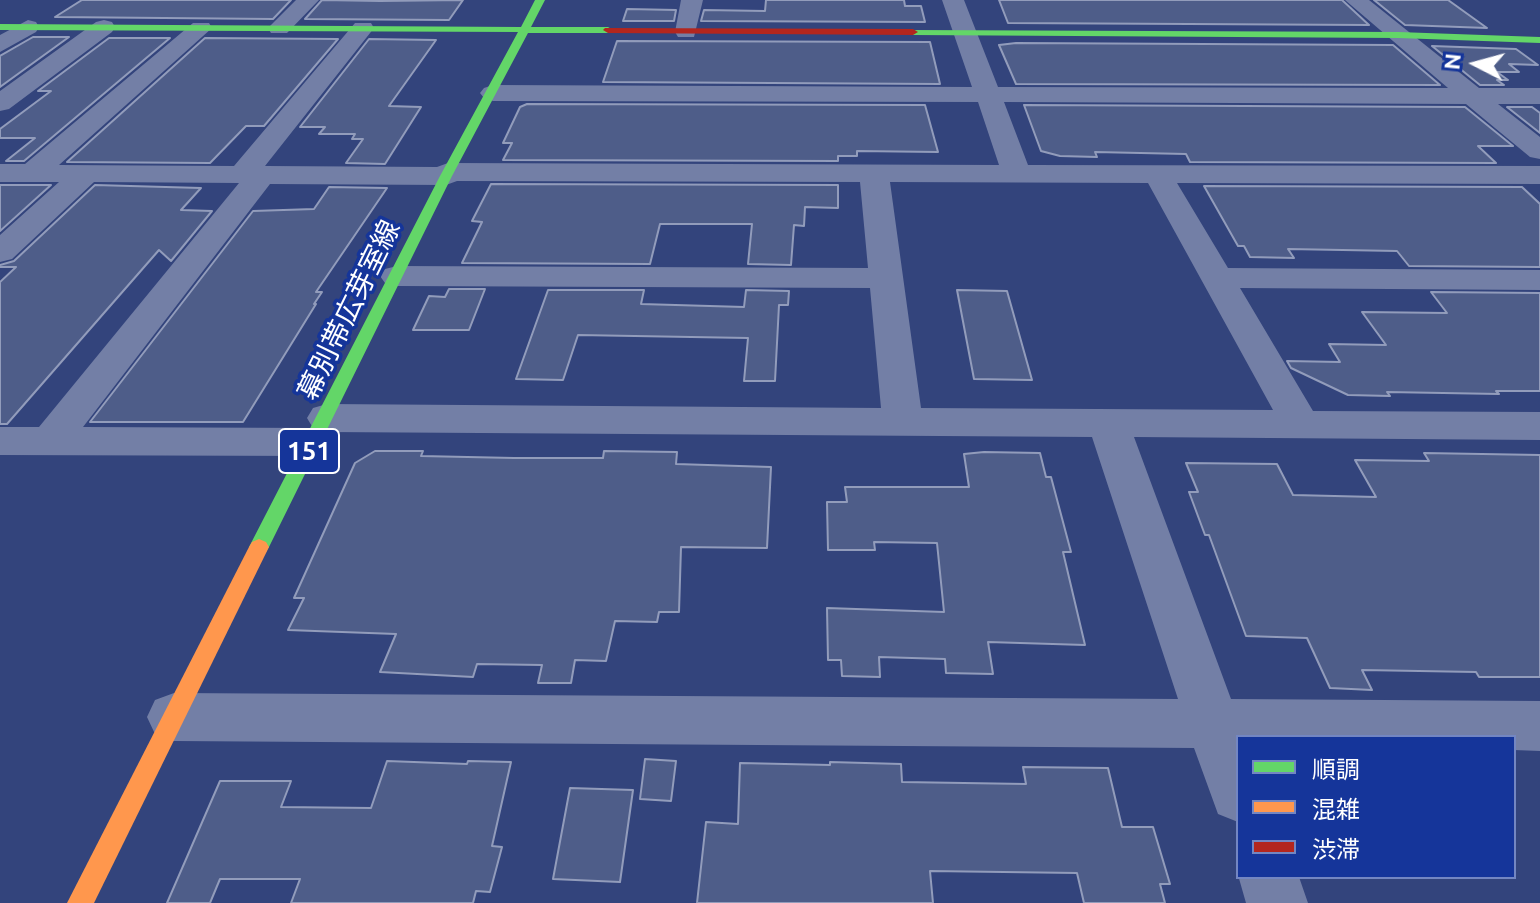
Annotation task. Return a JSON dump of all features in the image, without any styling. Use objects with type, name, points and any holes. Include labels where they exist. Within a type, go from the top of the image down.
[{"type":"street","points":[[279,28],[308,0]]},
{"type":"street","name":"幕別帯広芽室線","points":[[80,903],[447,174],[540,0]]},
{"type":"street","points":[[686,32],[692,0]]},
{"type":"street","points":[[953,0],[1017,173]]},
{"type":"street","points":[[1356,0],[1540,151]]},
{"type":"street","points":[[0,27],[1540,38]]},
{"type":"street","points":[[0,45],[28,27]]},
{"type":"street","points":[[0,103],[104,27]]},
{"type":"street","points":[[32,173],[201,28]]},
{"type":"street","points":[[50,441],[363,28]]},
{"type":"street","points":[[493,93],[1540,96]]},
{"type":"street","points":[[0,173],[1540,175]]},
{"type":"street","points":[[874,173],[903,422]]},
{"type":"street","points":[[1157,173],[1301,425]]},
{"type":"street","points":[[0,252],[86,174]]},
{"type":"street","points":[[397,276],[887,278]]},
{"type":"street","points":[[1218,278],[1540,280]]},
{"type":"street","points":[[0,441],[320,430],[903,422],[1540,426]]},
{"type":"street","points":[[1108,423],[1236,789]]},
{"type":"street","points":[[174,717],[1540,726]]},
{"type":"street","points":[[1269,879],[1277,903]]},
{"type":"building","points":[[82,0],[291,0],[273,19],[55,17]]},
{"type":"building","points":[[322,0],[463,0],[449,20],[305,19]]},
{"type":"building","points":[[766,0],[904,0],[905,6],[921,6],[925,22],[701,21],[704,10],[765,11]]},
{"type":"building","points":[[999,0],[1342,0],[1369,25],[1008,23]]},
{"type":"building","points":[[1374,0],[1448,0],[1487,28],[1405,25]]},
{"type":"building","points":[[627,9],[676,10],[674,21],[623,21]]},
{"type":"building","points":[[33,37],[69,37],[0,87],[0,56]]},
{"type":"building","points":[[109,38],[170,38],[24,161],[6,161],[35,138],[0,138],[0,129],[51,91],[38,91]]},
{"type":"building","points":[[205,38],[338,39],[264,126],[246,126],[210,163],[67,162]]},
{"type":"building","points":[[369,39],[436,40],[389,106],[421,107],[385,164],[346,163],[363,139],[352,139],[355,134],[319,134],[325,127],[300,127]]},
{"type":"building","points":[[617,41],[930,42],[940,84],[603,82]]},
{"type":"building","points":[[999,45],[1393,45],[1440,85],[1016,84]]},
{"type":"building","points":[[1432,46],[1516,49],[1538,65],[1509,64],[1519,72],[1497,72],[1508,80],[1497,80],[1504,85],[1480,85]]},
{"type":"building","points":[[527,104],[925,105],[938,152],[857,151],[857,156],[838,156],[838,161],[503,160],[512,143],[503,143],[520,107]]},
{"type":"building","points":[[1024,105],[1465,107],[1513,146],[1478,146],[1496,163],[1190,162],[1186,154],[1095,152],[1097,157],[1060,156],[1041,151]]},
{"type":"building","points":[[1507,107],[1532,107],[1540,113],[1540,133]]},
{"type":"building","points":[[491,184],[838,185],[838,208],[805,207],[804,226],[794,225],[791,265],[748,264],[752,224],[660,224],[650,264],[462,263],[482,222],[472,221]]},
{"type":"building","points":[[0,185],[51,185],[0,231]]},
{"type":"building","points":[[95,185],[201,188],[181,210],[212,211],[171,261],[159,250],[7,424],[0,424],[0,282],[16,267],[0,265],[14,261]]},
{"type":"building","points":[[1204,186],[1522,187],[1540,204],[1540,267],[1409,266],[1397,251],[1288,249],[1294,258],[1250,257],[1244,246],[1238,246]]},
{"type":"building","points":[[329,187],[387,188],[316,292],[322,292],[243,422],[90,422],[253,211],[314,209]]},
{"type":"building","points":[[449,289],[485,289],[469,330],[413,330],[429,296],[445,297]]},
{"type":"building","points":[[548,290],[644,290],[641,304],[744,307],[746,290],[789,291],[788,305],[779,305],[775,381],[744,381],[748,338],[578,335],[563,380],[516,379]]},
{"type":"building","points":[[957,290],[1007,291],[1032,380],[974,379]]},
{"type":"building","points":[[1431,292],[1540,293],[1540,391],[1348,395],[1291,368],[1287,361],[1340,362],[1329,344],[1386,345],[1362,312],[1447,313]]},
{"type":"building","points":[[375,451],[423,451],[421,456],[514,458],[603,458],[604,451],[677,452],[676,464],[771,467],[767,548],[681,547],[679,612],[659,612],[657,622],[615,621],[606,661],[575,660],[571,683],[538,683],[542,665],[477,664],[473,677],[380,672],[396,634],[288,630],[304,598],[294,598],[355,463]]},
{"type":"building","points":[[1040,453],[1046,477],[1051,477],[1071,552],[1063,552],[1085,645],[988,642],[993,674],[946,673],[945,659],[879,657],[880,677],[842,676],[841,660],[828,660],[827,608],[944,612],[937,543],[874,542],[875,550],[828,550],[827,502],[847,502],[845,487],[969,487],[964,454]]},
{"type":"building","points":[[1424,453],[1540,455],[1540,677],[1479,677],[1476,672],[1362,670],[1372,690],[1330,688],[1307,638],[1246,636],[1209,535],[1205,535],[1189,492],[1198,492],[1186,463],[1277,464],[1293,495],[1376,497],[1355,460],[1429,461]]},
{"type":"building","points":[[645,759],[676,761],[671,801],[640,799]]},
{"type":"building","points":[[387,761],[511,762],[492,846],[502,847],[490,892],[476,891],[473,903],[291,903],[300,879],[220,879],[210,903],[167,903],[220,781],[291,781],[281,807],[371,808]]},
{"type":"building","points":[[830,762],[901,764],[902,782],[1026,784],[1023,767],[1108,768],[1122,827],[1153,827],[1170,884],[1160,884],[1165,903],[1084,903],[1077,873],[930,871],[933,903],[697,903],[706,822],[738,824],[740,763],[830,765]]},
{"type":"building","points":[[570,788],[633,790],[620,882],[553,879]]},
{"type":"traffic: fast","points":[[259,547],[446,176],[540,0]]},
{"type":"traffic: fast","points":[[0,27],[608,30]]},
{"type":"traffic: fast","points":[[913,32],[1398,35],[1540,40]]},
{"type":"traffic: slow","points":[[80,903],[259,547]]},
{"type":"traffic: jam","points":[[608,30],[913,32]]}]
